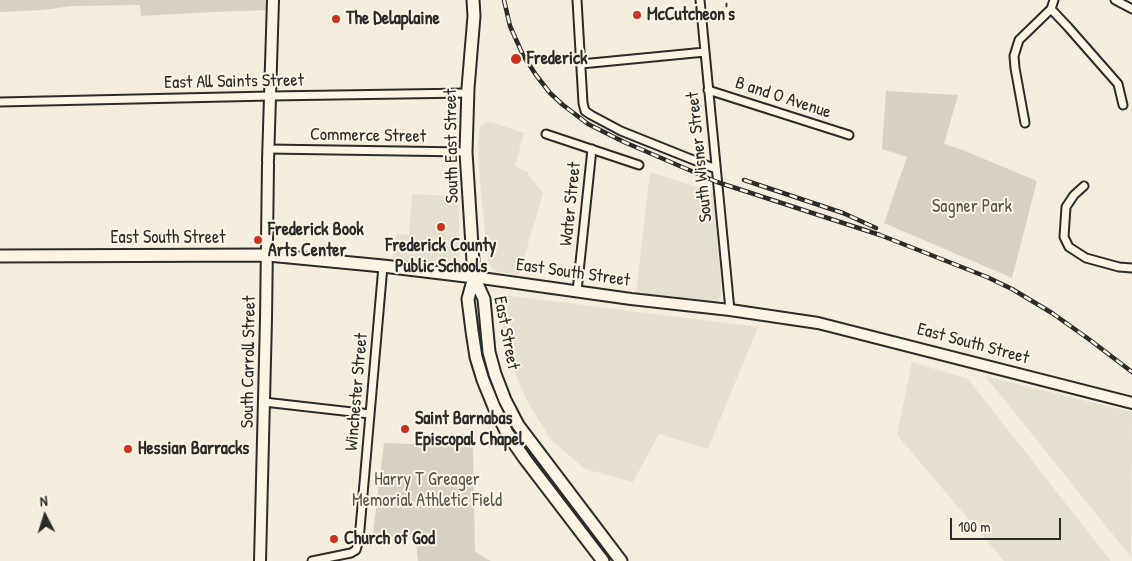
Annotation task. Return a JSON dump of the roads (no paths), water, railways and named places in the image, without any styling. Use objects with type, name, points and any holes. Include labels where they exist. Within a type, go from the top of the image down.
[{"type":"main road","name":"South Carroll Street","points":[[260,561],[268,254],[268,149],[273,0]]},
{"type":"main road","name":"South East Street","points":[[473,0],[474,16],[466,152],[474,277]]},
{"type":"main road","name":"South East Street","points":[[474,16],[480,0]]},
{"type":"main road","name":"East South Street","points":[[0,256],[268,254],[474,277],[730,310],[818,323],[1132,403]]},
{"type":"main road","name":"East Street","points":[[474,277],[468,298],[472,331],[476,357],[494,407],[507,433],[525,459],[603,561]]},
{"type":"main road","name":"East Street","points":[[474,277],[484,299],[489,352],[505,400],[522,432],[621,561]]},
{"type":"street","points":[[577,0],[585,111],[621,131],[716,169]]},
{"type":"street","name":"South Wisner Street","points":[[700,0],[730,310]]},
{"type":"street","points":[[1025,123],[1014,56],[1019,40],[1051,9],[1054,0]]},
{"type":"street","points":[[1115,0],[1132,9]]},
{"type":"street","points":[[1051,9],[1118,84],[1123,105]]},
{"type":"street","points":[[581,64],[705,52]]},
{"type":"street","name":"B and O Avenue","points":[[708,90],[849,135]]},
{"type":"street","name":"East All Saints Street","points":[[0,102],[468,93]]},
{"type":"street","points":[[546,134],[639,165]]},
{"type":"street","name":"Commerce Street","points":[[268,149],[466,152]]},
{"type":"street","name":"Water Street","points":[[577,291],[592,150]]},
{"type":"street","points":[[1084,186],[1074,195],[1066,208],[1064,237],[1069,247],[1086,258],[1119,267],[1132,268]]},
{"type":"street","name":"Winchester Street","points":[[312,561],[351,553],[356,550],[359,540],[383,266]]},
{"type":"street","points":[[264,402],[370,414]]},
{"type":"railway","points":[[504,0],[510,26],[523,55],[536,75],[550,93],[588,124],[624,142],[717,182],[880,235],[987,277],[1012,289],[1052,313],[1132,372]]},
{"type":"railway","points":[[744,180],[843,213],[876,228]]},
{"type":"place","name":"McCutcheon's","points":[[637,15]]},
{"type":"place","name":"The Delaplaine","points":[[336,19]]},
{"type":"place","name":"Frederick","points":[[516,59]]},
{"type":"place","name":"Frederick County Public Schools","points":[[441,227]]},
{"type":"place","name":"Frederick Book Arts Center","points":[[258,240]]},
{"type":"place","name":"Saint Barnabas Episcopal Chapel","points":[[405,429]]},
{"type":"place","name":"Hessian Barracks","points":[[128,449]]},
{"type":"place","name":"Church of God","points":[[334,539]]},
{"type":"park label","name":"Sagner Park","points":[[972,207]]},
{"type":"park label","name":"Harry T Greager Memorial Athletic Field","points":[[427,490]]}]
